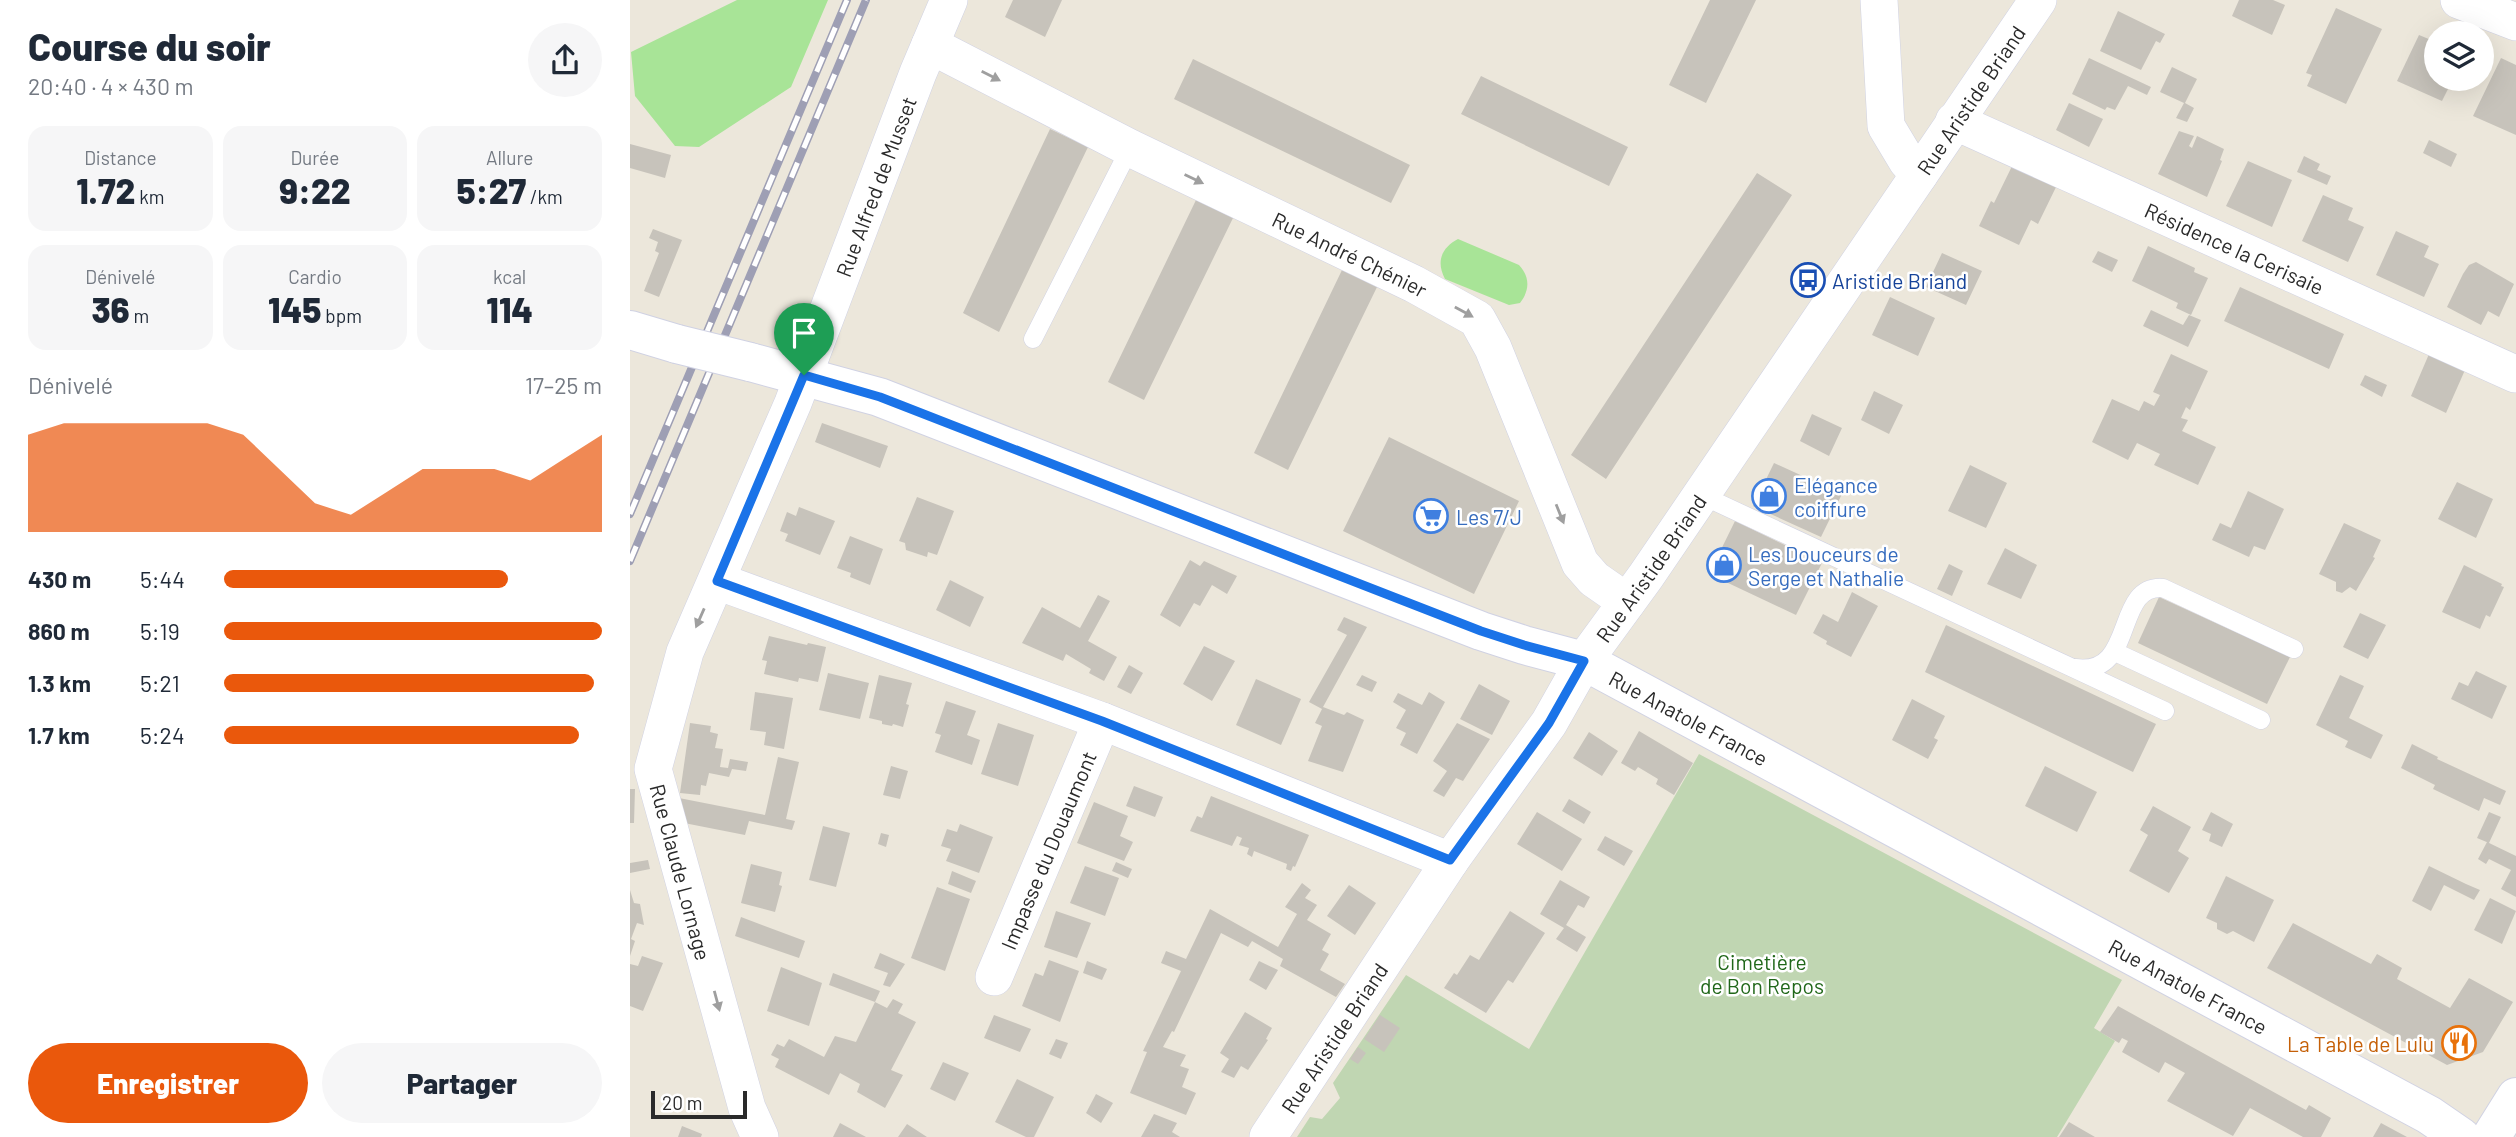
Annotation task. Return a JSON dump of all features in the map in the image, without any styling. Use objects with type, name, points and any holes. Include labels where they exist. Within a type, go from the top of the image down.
[{"type":"street","name":"Rue Alfred de Musset","points":[[804,375],[949,0]]},
{"type":"street","points":[[1879,0],[1886,127],[1919,175]]},
{"type":"street","name":"Rue Aristide Briand","points":[[1268,1137],[1450,860],[1549,723],[1584,661],[1701,495],[2038,0]]},
{"type":"street","points":[[2459,0],[2516,22]]},
{"type":"street","name":"Rue André Chénier","points":[[930,45],[1130,148],[1414,284],[1477,319],[1493,348],[1580,563],[1594,579],[1627,602]]},
{"type":"street","name":"Résidence la Cerisaie","points":[[1954,121],[2515,374]]},
{"type":"street","name":"Rue Anatole France","points":[[630,330],[880,397],[1481,631],[1584,661],[2417,1109],[2461,1137]]},
{"type":"street","name":"Rue Claude Lornage","points":[[760,1137],[747,1108],[653,769],[685,652],[804,375]]},
{"type":"street","points":[[717,581],[1102,721],[1450,860]]},
{"type":"street","name":"Impasse du Douaumont","points":[[994,977],[1102,721]]},
{"type":"street","points":[[2491,1137],[2516,1097]]},
{"type":"lane","points":[[1033,339],[1130,148]]},
{"type":"lane","points":[[1701,495],[2165,712]]},
{"type":"lane","points":[[2070,667],[2099,666],[2115,652],[2136,601],[2147,590],[2155,588],[2163,588],[2294,649]]},
{"type":"lane","points":[[2115,652],[2261,720]]},
{"type":"green space","points":[[737,0],[828,0],[791,87],[699,147],[675,146],[635,96],[631,52]]},
{"type":"green space","points":[[1458,239],[1519,265],[1527,284],[1526,293],[1520,303],[1509,305],[1445,279],[1441,267],[1442,256]]},
{"type":"green space","name":"Cimetière de Bon Repos","points":[[1699,754],[2122,980],[2094,1028],[2115,1041],[2057,1137],[1297,1137],[1310,1117],[1322,1119],[1340,1098],[1333,1083],[1406,975],[1529,1049]]},
{"type":"building","points":[[1013,0],[1062,0],[1045,37],[1005,17]]},
{"type":"building","points":[[1710,0],[1756,0],[1706,103],[1669,85]]},
{"type":"building","points":[[2239,0],[2273,0],[2285,5],[2272,35],[2232,16]]},
{"type":"building","points":[[2336,8],[2382,29],[2346,104],[2307,86],[2312,75],[2306,73]]},
{"type":"building","points":[[2118,11],[2165,34],[2160,43],[2156,41],[2141,70],[2100,51]]},
{"type":"building","points":[[2419,35],[2424,37],[2424,91],[2447,91],[2442,101],[2397,81]]},
{"type":"building","points":[[2089,58],[2151,87],[2147,95],[2128,86],[2115,110],[2107,107],[2105,110],[2072,94]]},
{"type":"building","points":[[2501,58],[2516,65],[2516,135],[2473,116],[2485,91],[2494,91],[2494,72]]},
{"type":"building","points":[[1193,59],[1410,165],[1391,203],[1174,99]]},
{"type":"building","points":[[2172,67],[2197,79],[2185,103],[2194,108],[2187,122],[2176,118],[2184,103],[2160,92]]},
{"type":"building","points":[[1481,76],[1628,147],[1609,186],[1461,114]]},
{"type":"building","points":[[2069,103],[2103,119],[2089,147],[2056,130]]},
{"type":"building","points":[[1050,129],[1088,147],[999,332],[963,313]]},
{"type":"building","points":[[2179,131],[2194,136],[2189,146],[2192,148],[2197,136],[2224,149],[2220,160],[2222,161],[2207,197],[2158,174]]},
{"type":"building","points":[[2429,140],[2457,154],[2451,167],[2423,153]]},
{"type":"building","points":[[630,144],[671,155],[665,178],[630,168]]},
{"type":"building","points":[[2304,156],[2320,164],[2317,170],[2331,176],[2327,185],[2297,172]]},
{"type":"building","points":[[2248,161],[2292,180],[2272,227],[2226,206]]},
{"type":"building","points":[[2014,162],[2058,183],[2038,224],[2031,220],[2019,245],[1979,226],[1991,201],[1994,203]]},
{"type":"building","points":[[1757,173],[1792,195],[1606,479],[1571,455]]},
{"type":"building","points":[[2323,195],[2353,208],[2348,220],[2364,227],[2348,262],[2302,241]]},
{"type":"building","points":[[1196,200],[1233,218],[1144,400],[1108,382]]},
{"type":"building","points":[[653,229],[682,240],[659,297],[644,291],[659,253],[655,251],[658,242],[649,238]]},
{"type":"building","points":[[2396,231],[2429,246],[2424,257],[2439,264],[2424,297],[2376,275]]},
{"type":"building","points":[[2148,246],[2195,268],[2194,272],[2208,278],[2191,315],[2176,308],[2178,303],[2132,281]]},
{"type":"building","points":[[2098,251],[2118,260],[2112,272],[2092,262]]},
{"type":"building","points":[[1942,253],[1982,271],[1966,305],[1926,287]]},
{"type":"building","points":[[2476,262],[2514,284],[2499,317],[2488,311],[2481,325],[2447,307],[2463,274],[2469,265]]},
{"type":"building","points":[[1342,270],[1377,287],[1288,470],[1254,453]]},
{"type":"building","points":[[2240,287],[2344,334],[2329,369],[2224,321]]},
{"type":"building","points":[[1890,297],[1935,318],[1918,356],[1872,335]]},
{"type":"building","points":[[2151,310],[2183,325],[2189,315],[2201,320],[2188,347],[2143,326]]},
{"type":"building","points":[[2171,354],[2208,371],[2190,410],[2186,407],[2181,418],[2188,420],[2182,431],[2216,447],[2198,485],[2154,465],[2160,454],[2137,443],[2128,460],[2092,442],[2112,399],[2139,411],[2144,401],[2154,406],[2160,395],[2153,392]]},
{"type":"building","points":[[2429,354],[2465,370],[2446,413],[2411,396]]},
{"type":"building","points":[[2365,375],[2387,385],[2382,397],[2360,385]]},
{"type":"building","points":[[1874,391],[1903,405],[1889,434],[1861,420]]},
{"type":"building","points":[[1812,414],[1842,428],[1829,456],[1800,441]]},
{"type":"building","points":[[822,423],[888,446],[880,468],[815,442]]},
{"type":"building","name":"Les 7/J","points":[[1389,437],[1519,501],[1474,594],[1343,531]]},
{"type":"building","points":[[1774,463],[1842,494],[1821,537],[1753,506]]},
{"type":"building","points":[[1970,465],[2007,483],[1986,528],[1948,511]]},
{"type":"building","points":[[2457,482],[2493,499],[2476,538],[2438,519]]},
{"type":"building","points":[[2248,491],[2284,509],[2265,550],[2254,546],[2249,557],[2212,540],[2220,523],[2231,528]]},
{"type":"building","points":[[917,497],[954,511],[937,555],[928,552],[927,557],[906,550],[905,543],[899,541]]},
{"type":"building","points":[[799,507],[835,521],[820,555],[785,541],[788,534],[780,531],[787,512],[796,516]]},
{"type":"building","points":[[1735,521],[1822,563],[1796,615],[1709,574]]},
{"type":"building","points":[[2344,523],[2381,540],[2373,557],[2375,558],[2356,591],[2350,587],[2342,593],[2336,591],[2336,582],[2319,574]]},
{"type":"building","points":[[850,536],[883,549],[870,585],[837,568]]},
{"type":"building","points":[[2005,548],[2037,565],[2021,599],[1987,584]]},
{"type":"building","points":[[1190,560],[1200,566],[1204,561],[1237,576],[1227,594],[1212,585],[1200,606],[1194,603],[1180,627],[1160,615]]},
{"type":"building","points":[[1949,564],[1963,571],[1952,596],[1937,589]]},
{"type":"building","points":[[2464,565],[2504,587],[2490,617],[2486,615],[2480,629],[2442,612]]},
{"type":"building","points":[[950,580],[984,597],[970,627],[936,610]]},
{"type":"building","points":[[1852,592],[1878,606],[1851,657],[1826,644],[1827,641],[1813,633],[1823,614],[1838,622]]},
{"type":"building","points":[[1098,595],[1110,601],[1088,641],[1117,657],[1104,681],[1089,673],[1091,669],[1066,654],[1063,661],[1022,643],[1042,607],[1080,628]]},
{"type":"building","points":[[2159,597],[2290,657],[2267,704],[2138,643]]},
{"type":"building","points":[[2360,613],[2386,625],[2368,659],[2343,647]]},
{"type":"building","points":[[1344,617],[1367,627],[1323,707],[1344,715],[1347,712],[1364,720],[1343,772],[1308,761],[1322,726],[1315,723],[1322,709],[1309,702],[1347,635],[1337,630]]},
{"type":"building","points":[[1946,625],[2156,724],[2133,772],[1925,672]]},
{"type":"building","points":[[769,636],[826,647],[818,682],[799,678],[798,682],[764,674],[767,661],[762,660]]},
{"type":"building","points":[[1204,646],[1235,661],[1212,701],[1183,684]]},
{"type":"building","points":[[1129,665],[1143,673],[1131,694],[1117,687]]},
{"type":"building","points":[[2476,671],[2507,686],[2492,719],[2451,699],[2459,682],[2468,686]]},
{"type":"building","points":[[828,673],[869,683],[860,719],[819,710]]},
{"type":"building","points":[[879,675],[912,683],[903,727],[882,724],[882,721],[869,718]]},
{"type":"building","points":[[1362,675],[1377,682],[1372,692],[1356,685]]},
{"type":"building","points":[[2340,675],[2364,686],[2349,718],[2383,735],[2371,759],[2345,747],[2348,741],[2316,725]]},
{"type":"building","points":[[1256,679],[1301,699],[1281,745],[1236,725]]},
{"type":"building","points":[[1479,684],[1510,701],[1492,735],[1460,719]]},
{"type":"building","points":[[755,692],[793,698],[784,749],[764,745],[766,732],[750,730]]},
{"type":"building","points":[[1429,692],[1445,702],[1417,754],[1400,745],[1406,733],[1396,728],[1406,710],[1393,702],[1398,693],[1422,705]]},
{"type":"building","points":[[1912,699],[1945,716],[1934,738],[1938,740],[1928,759],[1892,740]]},
{"type":"building","points":[[946,701],[976,711],[967,735],[980,740],[972,765],[935,752],[941,735],[935,733]]},
{"type":"building","points":[[690,723],[711,726],[710,732],[718,734],[715,748],[723,749],[720,767],[728,768],[730,759],[748,762],[746,771],[732,769],[729,777],[709,773],[706,786],[701,785],[700,795],[680,793]]},
{"type":"building","points":[[998,723],[1034,735],[1018,786],[981,774]]},
{"type":"building","points":[[1457,723],[1490,739],[1463,781],[1456,778],[1444,797],[1433,791],[1447,771],[1433,761]]},
{"type":"building","points":[[1639,731],[1693,763],[1674,795],[1656,784],[1658,779],[1638,767],[1635,771],[1621,763]]},
{"type":"building","points":[[1589,732],[1618,751],[1602,776],[1573,758]]},
{"type":"building","points":[[2412,744],[2438,757],[2437,759],[2506,791],[2500,805],[2484,798],[2479,811],[2433,789],[2435,785],[2401,768]]},
{"type":"building","points":[[778,757],[799,762],[786,819],[795,821],[792,830],[749,821],[745,835],[679,822],[679,798],[765,815]]},
{"type":"building","points":[[891,766],[908,771],[900,799],[883,795]]},
{"type":"building","points":[[2045,766],[2097,792],[2077,832],[2025,806]]},
{"type":"building","points":[[1134,786],[1163,797],[1155,817],[1126,806]]},
{"type":"building","points":[[630,789],[635,789],[634,823],[630,823]]},
{"type":"building","points":[[1211,796],[1309,835],[1295,867],[1293,866],[1291,871],[1286,869],[1287,864],[1254,851],[1252,857],[1247,854],[1249,848],[1239,845],[1242,838],[1237,836],[1232,846],[1190,831],[1197,816],[1202,818]]},
{"type":"building","points":[[1569,799],[1591,812],[1584,824],[1562,811]]},
{"type":"building","points":[[1094,802],[1128,816],[1120,836],[1133,842],[1124,861],[1077,843]]},
{"type":"building","points":[[2153,806],[2191,827],[2178,851],[2189,858],[2169,893],[2129,871],[2148,835],[2140,830]]},
{"type":"building","points":[[1537,812],[1582,839],[1562,871],[1517,844]]},
{"type":"building","points":[[2211,812],[2233,824],[2222,847],[2209,841],[2211,834],[2202,830]]},
{"type":"building","points":[[2489,812],[2501,817],[2489,843],[2477,838]]},
{"type":"building","points":[[960,824],[993,837],[979,873],[946,861],[951,849],[941,846],[947,829],[957,832]]},
{"type":"building","points":[[823,826],[850,833],[836,887],[809,880]]},
{"type":"building","points":[[881,833],[889,835],[886,847],[878,844]]},
{"type":"building","points":[[1605,836],[1633,851],[1624,866],[1597,850]]},
{"type":"building","points":[[2487,842],[2516,856],[2516,897],[2501,889],[2511,870],[2489,859],[2486,864],[2478,859]]},
{"type":"building","points":[[648,860],[650,869],[630,873],[630,863]]},
{"type":"building","points":[[1116,862],[1132,869],[1128,878],[1112,871]]},
{"type":"building","points":[[751,864],[782,872],[779,885],[782,886],[775,912],[741,903]]},
{"type":"building","points":[[1085,866],[1119,878],[1105,916],[1070,903]]},
{"type":"building","points":[[2429,866],[2480,890],[2474,900],[2444,885],[2431,911],[2412,901]]},
{"type":"building","points":[[952,871],[976,881],[971,893],[948,884]]},
{"type":"building","points":[[2226,876],[2274,900],[2254,942],[2233,931],[2227,934],[2217,929],[2217,923],[2206,918]]},
{"type":"building","points":[[1560,880],[1590,897],[1584,908],[1578,905],[1566,925],[1586,937],[1577,952],[1556,939],[1564,928],[1540,914]]},
{"type":"building","points":[[1302,883],[1311,890],[1305,898],[1317,905],[1307,920],[1331,934],[1322,950],[1329,954],[1320,970],[1345,984],[1336,997],[1280,966],[1283,959],[1252,941],[1248,947],[1221,933],[1174,1032],[1172,1031],[1163,1047],[1186,1055],[1180,1066],[1189,1069],[1182,1087],[1196,1093],[1186,1115],[1130,1093],[1147,1052],[1143,1051],[1181,971],[1161,963],[1166,951],[1186,959],[1210,909],[1278,947],[1297,914],[1285,907]]},
{"type":"building","points":[[1349,885],[1376,903],[1355,935],[1327,916]]},
{"type":"building","points":[[937,887],[970,899],[945,971],[911,958]]},
{"type":"building","points":[[630,890],[634,903],[640,904],[644,925],[637,923],[631,939],[635,941],[630,956]]},
{"type":"building","points":[[2490,898],[2516,911],[2502,944],[2474,930]]},
{"type":"building","points":[[1056,911],[1091,923],[1077,958],[1044,947]]},
{"type":"building","points":[[1510,911],[1545,933],[1513,983],[1508,980],[1486,1013],[1444,988],[1454,973],[1457,975],[1470,955],[1479,960]]},
{"type":"building","points":[[741,917],[805,941],[799,958],[735,936]]},
{"type":"building","points":[[2293,923],[2371,964],[2377,954],[2402,968],[2397,979],[2450,1008],[2469,978],[2513,1002],[2483,1052],[2447,1065],[2267,968]]},
{"type":"building","points":[[880,953],[905,964],[890,987],[883,985],[888,973],[874,968]]},
{"type":"building","points":[[642,956],[663,963],[643,1011],[630,1006],[630,964],[638,966]]},
{"type":"building","points":[[1049,960],[1079,971],[1060,1022],[1022,1006],[1035,973],[1043,976]]},
{"type":"building","points":[[1087,961],[1107,969],[1102,980],[1083,973]]},
{"type":"building","points":[[1259,961],[1278,970],[1266,990],[1249,980]]},
{"type":"building","points":[[781,967],[822,983],[809,1026],[767,1011]]},
{"type":"building","points":[[833,973],[880,991],[875,1002],[829,985]]},
{"type":"building","points":[[893,999],[903,1004],[898,1013],[916,1022],[891,1070],[903,1075],[885,1108],[857,1092],[860,1084],[840,1073],[829,1095],[775,1067],[779,1059],[771,1055],[777,1044],[784,1047],[789,1039],[824,1057],[835,1036],[856,1042],[875,1002],[887,1008]]},
{"type":"building","points":[[2118,1006],[2306,1110],[2309,1105],[2331,1118],[2321,1137],[2303,1137],[2250,1108],[2233,1136],[2167,1101],[2185,1073],[2165,1062],[2159,1073],[2122,1052],[2128,1041],[2122,1038],[2119,1043],[2100,1032]]},
{"type":"building","points":[[1245,1012],[1272,1028],[1266,1039],[1268,1040],[1248,1070],[1241,1066],[1234,1078],[1221,1072],[1229,1059],[1220,1053]]},
{"type":"building","points":[[994,1015],[1031,1029],[1020,1052],[984,1038]]},
{"type":"building","points":[[1380,1015],[1400,1028],[1384,1052],[1364,1039]]},
{"type":"building","points":[[1056,1039],[1068,1043],[1061,1059],[1049,1054]]},
{"type":"building","points":[[1358,1047],[1366,1053],[1358,1064],[1350,1059]]},
{"type":"building","points":[[943,1062],[969,1073],[955,1101],[930,1089]]},
{"type":"building","points":[[1017,1079],[1054,1097],[1034,1137],[1026,1137],[995,1122]]},
{"type":"building","points":[[1096,1094],[1113,1103],[1101,1123],[1086,1113]]},
{"type":"building","points":[[1154,1114],[1177,1123],[1172,1132],[1180,1137],[1141,1137]]},
{"type":"building","points":[[2069,1122],[2095,1137],[2059,1137]]},
{"type":"building","points":[[840,1123],[866,1137],[833,1137]]},
{"type":"building","points":[[2381,1123],[2407,1137],[2373,1137]]},
{"type":"building","points":[[907,1124],[927,1137],[898,1137]]},
{"type":"building","points":[[682,1126],[702,1134],[701,1137],[678,1137]]},
{"type":"railway","points":[[630,514],[847,0]]},
{"type":"railway","points":[[630,561],[866,0]]},
{"type":"place","name":"Aristide Briand","points":[[1808,280]]},
{"type":"place","name":"Elégance coiffure","points":[[1769,496]]},
{"type":"place","name":"Les 7/J","points":[[1431,516]]},
{"type":"place","name":"Les Douceurs de Serge et Nathalie","points":[[1724,565]]},
{"type":"place","name":"La Table de Lulu","points":[[2459,1043]]},
{"type":"route","points":[[804,375],[880,397],[1481,631],[1584,661],[1549,723],[1450,860],[1102,721],[717,581],[804,375]]}]
